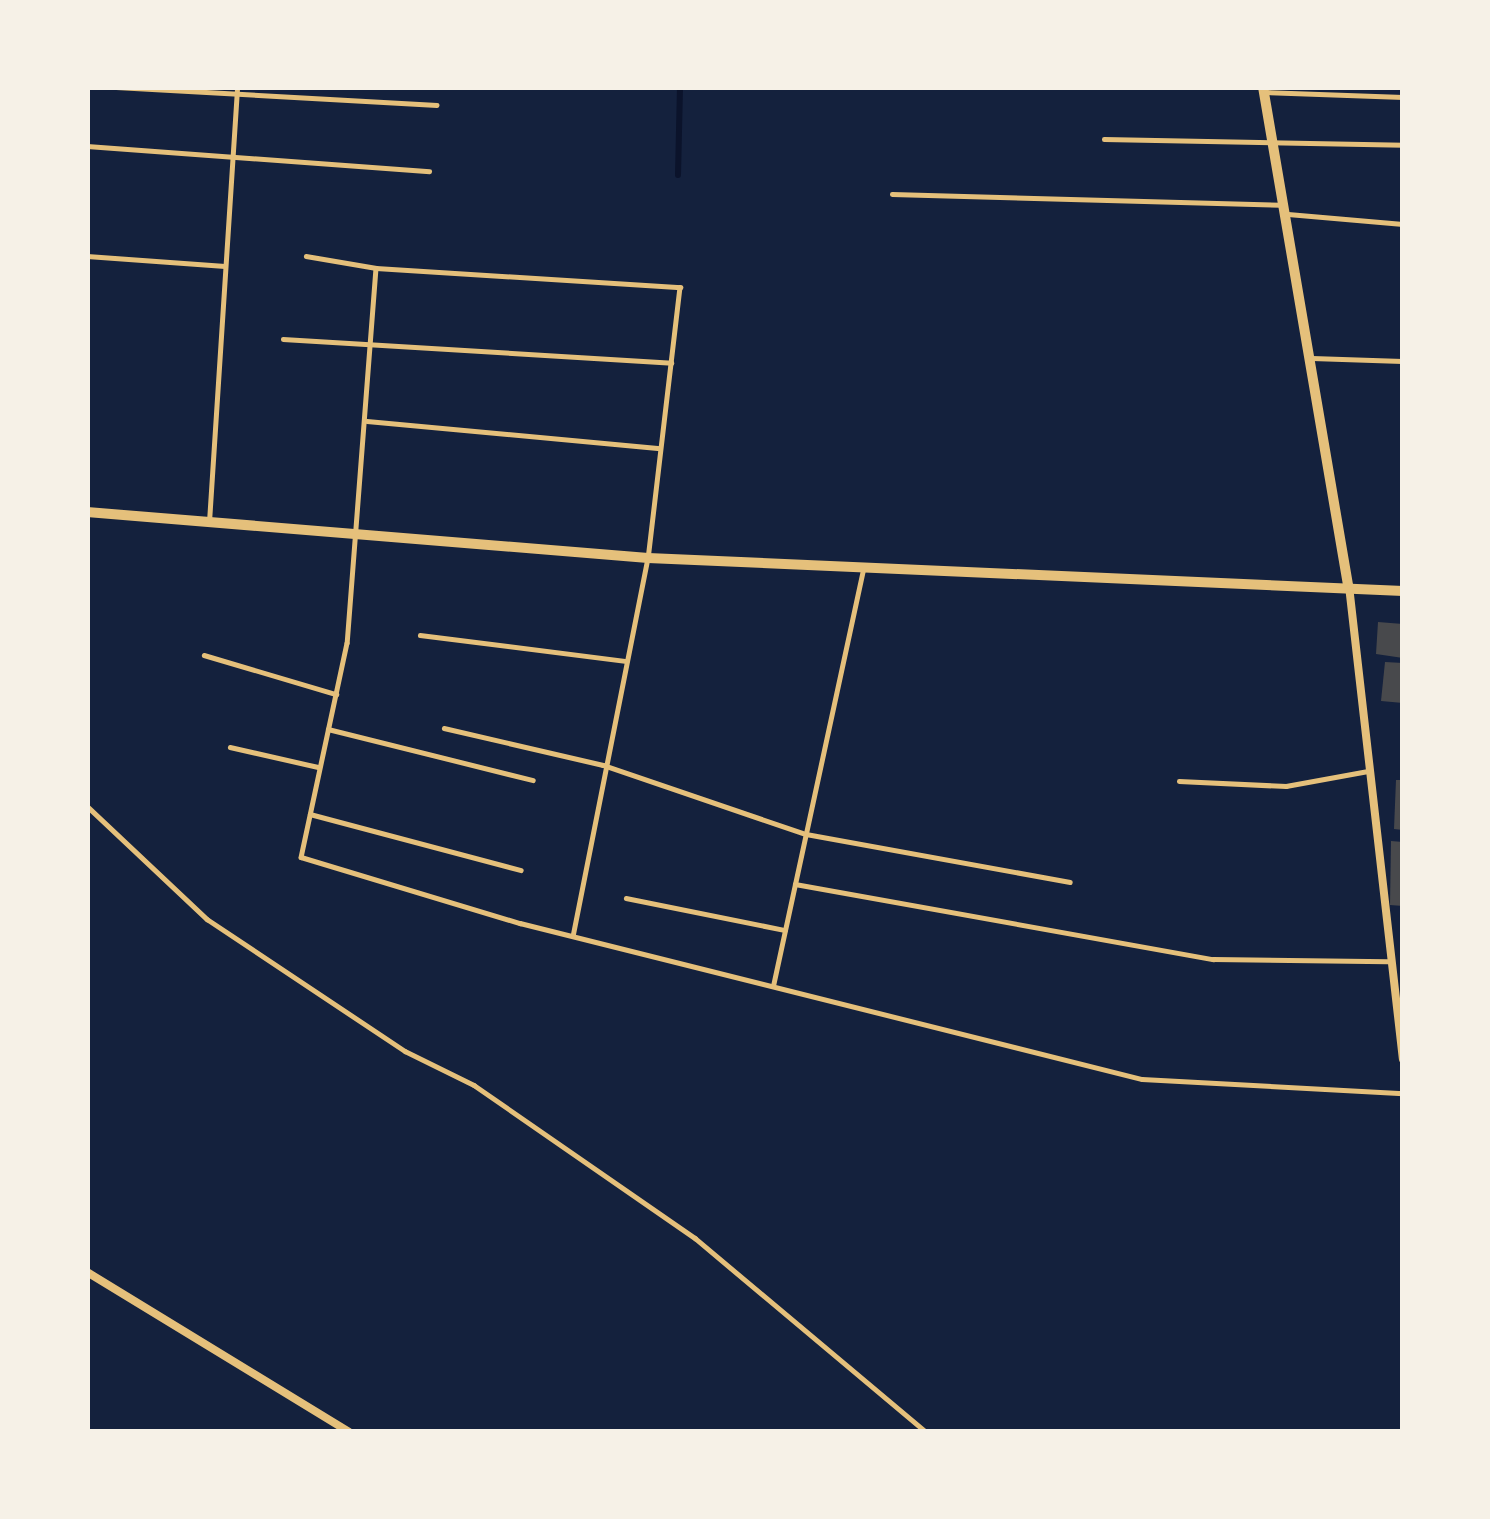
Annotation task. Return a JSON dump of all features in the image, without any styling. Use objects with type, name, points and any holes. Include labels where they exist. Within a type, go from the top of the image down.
[{"type":"street","points":[[1263,90],[1305,357],[1348,585],[1387,961],[1403,1059]]},
{"type":"street","points":[[87,512],[649,558],[1403,591]]},
{"type":"street","points":[[87,1271],[349,1432]]},
{"type":"lane","points":[[116,87],[436,106]]},
{"type":"lane","points":[[209,522],[237,87]]},
{"type":"lane","points":[[1263,90],[1403,97]]},
{"type":"lane","points":[[1104,140],[1270,137],[1403,145]]},
{"type":"lane","points":[[87,146],[429,171]]},
{"type":"lane","points":[[892,194],[1281,209],[1403,224]]},
{"type":"lane","points":[[87,256],[226,266]]},
{"type":"lane","points":[[306,256],[376,268],[680,286],[649,558],[603,765],[573,936]]},
{"type":"lane","points":[[376,268],[360,534],[336,694],[301,857],[573,936],[1142,1079],[1403,1093]]},
{"type":"lane","points":[[283,339],[671,363]]},
{"type":"lane","points":[[1305,357],[1402,361]]},
{"type":"lane","points":[[367,421],[661,448]]},
{"type":"lane","points":[[773,986],[863,570]]},
{"type":"lane","points":[[419,635],[626,661]]},
{"type":"lane","points":[[204,655],[336,694]]},
{"type":"lane","points":[[444,728],[603,765],[806,834],[1070,882]]},
{"type":"lane","points":[[328,729],[533,780]]},
{"type":"lane","points":[[230,747],[320,767]]},
{"type":"lane","points":[[1178,781],[1286,786],[1368,771]]},
{"type":"lane","points":[[87,806],[207,920],[405,1051],[474,1085],[695,1238],[926,1432]]},
{"type":"lane","points":[[310,814],[520,870]]},
{"type":"lane","points":[[795,884],[1213,958],[1387,961]]},
{"type":"lane","points":[[626,898],[785,930]]},
{"type":"building","points":[[1378,622],[1403,624],[1403,658],[1376,654]]},
{"type":"building","points":[[1385,662],[1403,663],[1403,703],[1381,701]]},
{"type":"building","points":[[1396,780],[1403,780],[1403,830],[1394,829]]},
{"type":"building","points":[[1391,841],[1403,842],[1403,906],[1390,905]]},
{"type":"waterway","points":[[678,175],[680,87]]}]
